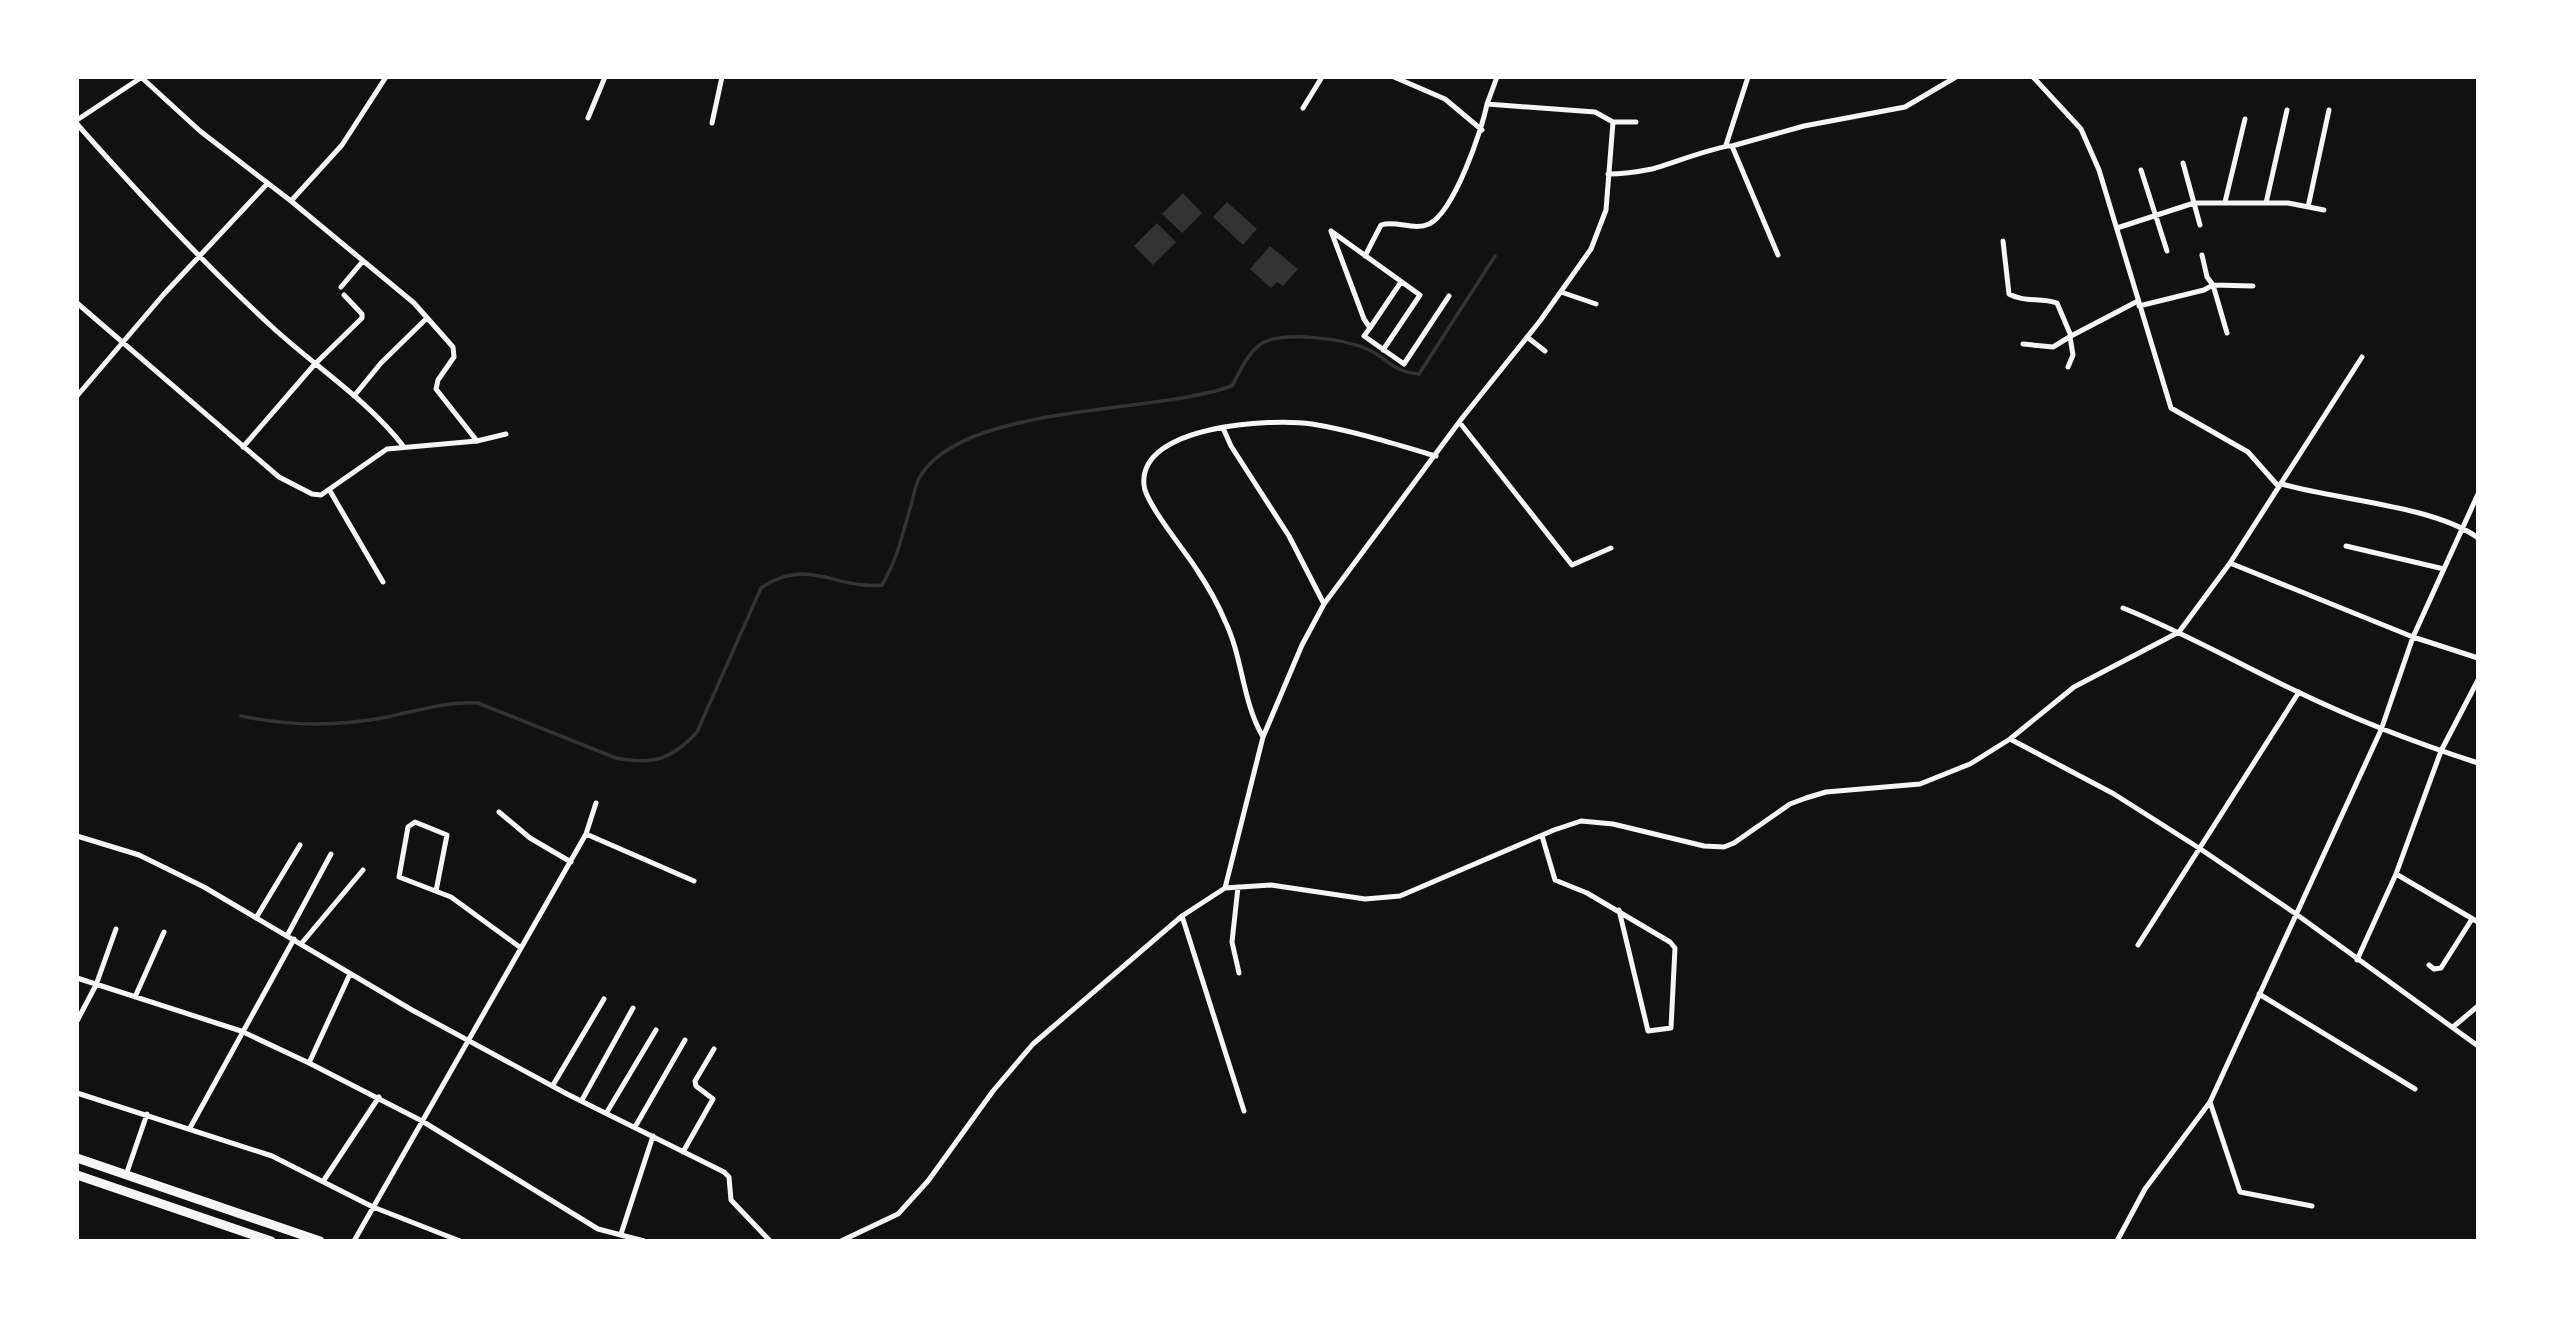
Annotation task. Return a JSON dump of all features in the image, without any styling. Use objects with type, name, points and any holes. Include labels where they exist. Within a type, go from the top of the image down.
[{"type":"highway","points":[[77,1158],[320,1241]]},
{"type":"highway","points":[[77,1175],[271,1241]]},
{"type":"street","points":[[404,447],[389,427],[314,365],[199,258],[77,122],[142,77],[183,117],[393,284],[427,318],[453,347],[454,357],[438,380],[436,389],[477,441]]},
{"type":"street","points":[[291,201],[342,145],[386,77]]},
{"type":"street","points":[[588,118],[605,77]]},
{"type":"street","points":[[712,123],[722,77]]},
{"type":"street","points":[[1303,108],[1322,77]]},
{"type":"street","points":[[1394,77],[1445,99],[1482,130]]},
{"type":"street","points":[[1365,256],[1381,225],[1432,223],[1470,162],[1497,77]]},
{"type":"street","points":[[1748,77],[1729,146],[1778,255]]},
{"type":"street","points":[[1608,174],[1654,168],[1804,126],[1905,107],[1944,87],[1956,77]]},
{"type":"street","points":[[2034,77],[2081,129],[2099,170],[2171,408],[2248,452],[2281,486],[2463,527],[2478,538]]},
{"type":"street","points":[[1487,104],[1595,112],[1613,122],[1636,121]]},
{"type":"street","points":[[2266,203],[2287,110]]},
{"type":"street","points":[[2308,207],[2329,110]]},
{"type":"street","points":[[2225,202],[2245,119]]},
{"type":"street","points":[[1226,888],[1262,737],[1306,638],[1324,604],[1561,292],[1597,237],[1605,210],[1613,122]]},
{"type":"street","points":[[2183,163],[2200,225]]},
{"type":"street","points":[[2141,170],[2167,251]]},
{"type":"street","points":[[77,396],[267,184]]},
{"type":"street","points":[[2117,228],[2194,203],[2266,203],[2324,210]]},
{"type":"street","points":[[1370,328],[1364,319],[1331,231],[1420,295],[1383,351]]},
{"type":"street","points":[[2003,241],[2009,294],[2019,300],[2057,303],[2071,336],[2073,355],[2068,367]]},
{"type":"street","points":[[2202,255],[2227,333]]},
{"type":"street","points":[[341,287],[363,261]]},
{"type":"street","points":[[1401,282],[1364,336],[1404,364],[1449,296]]},
{"type":"street","points":[[2023,344],[2053,347],[2139,304],[2204,290],[2213,285],[2253,286]]},
{"type":"street","points":[[1561,292],[1596,304]]},
{"type":"street","points":[[243,447],[314,365],[362,318],[362,314],[344,295]]},
{"type":"street","points":[[77,303],[243,447],[293,486],[312,494],[330,491],[387,449],[477,441],[506,434]]},
{"type":"street","points":[[354,396],[381,363],[427,318]]},
{"type":"street","points":[[1527,337],[1545,351]]},
{"type":"street","points":[[844,1241],[898,1214],[928,1181],[993,1091],[1032,1044],[1182,916],[1226,888],[1271,885],[1365,899],[1392,898],[1571,823],[1594,821],[1704,846],[1724,847],[1734,844],[1790,804],[1806,798],[1825,792],[1908,786],[1933,781],[1970,764],[2010,739],[2074,687],[2179,632],[2230,563],[2362,357]]},
{"type":"street","points":[[1462,420],[1543,524],[1568,561],[1578,565],[1611,548]]},
{"type":"street","points":[[1262,737],[1252,716],[1234,644],[1225,620],[1200,573],[1146,494],[1146,467],[1153,456],[1166,446],[1187,436],[1254,423],[1309,424],[1359,433],[1436,456]]},
{"type":"street","points":[[1223,428],[1231,446],[1289,537],[1324,604]]},
{"type":"street","points":[[330,491],[383,582]]},
{"type":"street","points":[[2117,1241],[2145,1189],[2210,1102],[2382,730],[2413,637],[2478,494]]},
{"type":"street","points":[[2346,546],[2444,569]]},
{"type":"street","points":[[2230,563],[2413,637],[2478,658]]},
{"type":"street","points":[[2123,608],[2179,632],[2382,730],[2478,763]]},
{"type":"street","points":[[2357,960],[2396,874],[2441,751],[2478,680]]},
{"type":"street","points":[[2138,945],[2299,692]]},
{"type":"street","points":[[2010,739],[2113,794],[2199,848],[2297,914],[2478,1046]]},
{"type":"street","points":[[354,1240],[471,1040],[586,834],[596,803]]},
{"type":"street","points":[[499,812],[530,838],[570,862]]},
{"type":"street","points":[[436,891],[447,835],[415,822],[411,824],[398,875],[401,879],[451,897],[521,948]]},
{"type":"street","points":[[586,834],[694,881]]},
{"type":"street","points":[[77,836],[139,855],[288,934],[350,974],[553,1085],[724,1172],[729,1177],[731,1200],[770,1241]]},
{"type":"street","points":[[1542,836],[1555,880],[1619,910],[1670,942],[1675,948],[1671,1028],[1648,1031],[1619,910]]},
{"type":"street","points":[[256,918],[300,845]]},
{"type":"street","points":[[288,934],[331,854]]},
{"type":"street","points":[[301,944],[363,870]]},
{"type":"street","points":[[2396,874],[2475,920],[2441,968],[2434,970],[2429,965]]},
{"type":"street","points":[[1238,887],[1232,942],[1238,972]]},
{"type":"street","points":[[1182,916],[1244,1111]]},
{"type":"street","points":[[77,1021],[96,985],[116,929]]},
{"type":"street","points":[[135,997],[164,932]]},
{"type":"street","points":[[190,1129],[241,1031],[294,939]]},
{"type":"street","points":[[309,1063],[350,974]]},
{"type":"street","points":[[77,978],[241,1031],[379,1097],[598,1228],[644,1241]]},
{"type":"street","points":[[2259,994],[2415,1089]]},
{"type":"street","points":[[553,1085],[604,999]]},
{"type":"street","points":[[2454,1027],[2478,1006]]},
{"type":"street","points":[[582,1100],[633,1008]]},
{"type":"street","points":[[607,1112],[656,1030]]},
{"type":"street","points":[[635,1127],[685,1040]]},
{"type":"street","points":[[683,1152],[713,1099],[712,1095],[695,1086],[695,1081],[714,1049]]},
{"type":"street","points":[[77,1093],[272,1156],[373,1207],[460,1241]]},
{"type":"street","points":[[324,1180],[379,1097]]},
{"type":"street","points":[[2210,1102],[2240,1192],[2312,1206]]},
{"type":"street","points":[[126,1175],[147,1114]]},
{"type":"street","points":[[621,1234],[653,1136]]},
{"type":"shaded area","points":[[1183,193],[1202,213],[1182,233],[1162,214]]},
{"type":"shaded area","points":[[1227,202],[1257,229],[1243,245],[1213,217]]},
{"type":"shaded area","points":[[1157,223],[1176,242],[1153,265],[1134,246]]},
{"type":"shaded area","points":[[1270,246],[1298,269],[1283,286],[1277,282],[1271,288],[1250,269]]},
{"type":"waterway","points":[[241,716],[278,722],[332,724],[387,717],[443,705],[478,703],[616,758],[641,761],[661,758],[679,749],[697,732],[761,588],[777,579],[807,574],[850,583],[882,585],[899,546],[919,478],[944,452],[977,435],[1018,423],[1198,395],[1232,386],[1254,350],[1264,342],[1274,339],[1301,337],[1344,342],[1367,349],[1402,370],[1419,374],[1495,256]]}]
